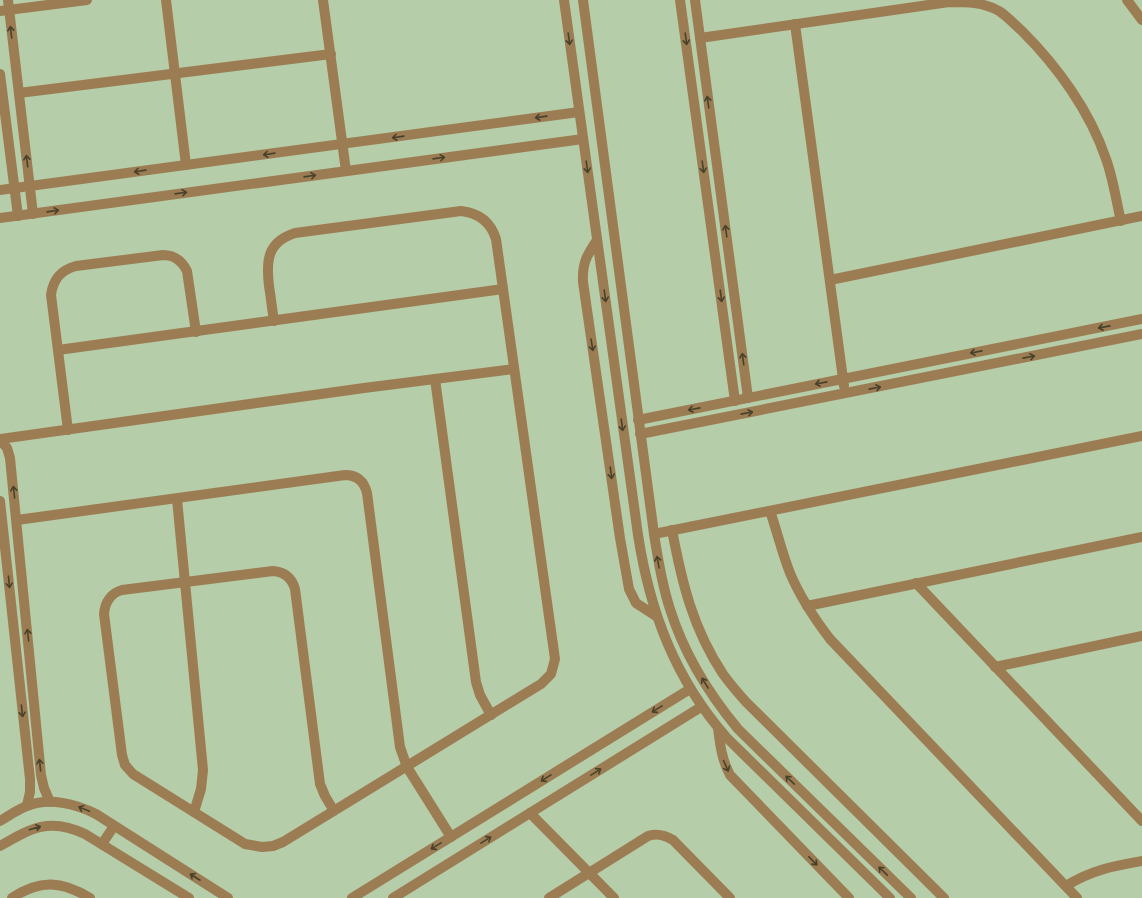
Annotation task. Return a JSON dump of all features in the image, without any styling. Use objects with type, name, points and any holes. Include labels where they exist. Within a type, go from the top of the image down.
[{"type":"street","points":[[33,214],[19,93],[5,7],[87,0]]},
{"type":"street","points":[[166,0],[186,165]]},
{"type":"street","points":[[323,0],[346,171]]},
{"type":"street","points":[[564,0],[641,559],[656,616],[671,652],[690,689],[701,707],[718,728],[890,898]]},
{"type":"street","points":[[583,0],[647,488],[661,576],[670,610],[685,648],[695,667],[719,705],[738,729],[911,898]]},
{"type":"street","points":[[680,0],[735,400]]},
{"type":"street","points":[[695,0],[748,398]]},
{"type":"street","points":[[1127,0],[1142,20]]},
{"type":"street","points":[[700,38],[949,2],[969,2],[999,11],[1010,19],[1049,61],[1081,108],[1095,133],[1106,159],[1121,221]]},
{"type":"street","points":[[794,24],[845,393]]},
{"type":"street","points":[[19,93],[330,54]]},
{"type":"street","points":[[0,74],[1,98],[18,216]]},
{"type":"street","points":[[0,190],[579,112]]},
{"type":"street","points":[[0,218],[583,139]]},
{"type":"street","points":[[274,321],[267,269],[269,257],[271,251],[281,240],[295,233],[454,212],[467,212],[483,219],[494,234],[555,659],[551,674],[545,681],[492,715],[407,767],[334,811],[279,844],[262,848],[245,844],[133,774],[123,762],[104,614],[108,600],[118,591],[273,571],[283,573],[291,580],[295,590],[320,784],[334,811]]},
{"type":"street","points":[[830,280],[1142,216]]},
{"type":"street","points":[[597,240],[584,262],[583,282],[620,538],[631,594],[640,606],[656,616]]},
{"type":"street","points":[[68,430],[51,295],[52,288],[58,276],[63,271],[76,266],[163,255],[174,257],[182,263],[187,271],[196,332]]},
{"type":"street","points":[[58,350],[503,289]]},
{"type":"street","points":[[638,420],[1142,319]]},
{"type":"street","points":[[640,434],[1142,334]]},
{"type":"street","points":[[0,440],[435,378],[514,369]]},
{"type":"street","points":[[435,378],[475,678],[480,695],[492,715]]},
{"type":"street","points":[[654,534],[1142,436]]},
{"type":"street","points":[[0,440],[7,448],[10,458],[41,775],[44,788],[50,802]]},
{"type":"street","points":[[16,520],[345,475],[356,477],[363,483],[367,493],[400,747],[407,767],[451,837]]},
{"type":"street","points":[[631,490],[647,488]]},
{"type":"street","points":[[177,499],[203,770],[201,789],[194,812]]},
{"type":"street","points":[[0,501],[30,779],[30,792],[27,806]]},
{"type":"street","points":[[770,511],[790,572],[807,606],[818,623],[839,649],[1077,898]]},
{"type":"street","points":[[672,530],[679,567],[690,610],[705,643],[723,674],[746,702],[944,898]]},
{"type":"street","points":[[807,606],[1142,537]]},
{"type":"street","points":[[916,583],[1142,820]]},
{"type":"street","points":[[995,667],[1142,636]]},
{"type":"street","points":[[352,898],[690,689]]},
{"type":"street","points":[[393,898],[701,707]]},
{"type":"street","points":[[718,728],[722,754],[730,775],[849,898]]},
{"type":"street","points":[[0,821],[27,806],[50,802],[69,804],[87,810],[228,898]]},
{"type":"street","points":[[530,813],[614,898]]},
{"type":"street","points":[[0,846],[24,832],[35,828],[56,825],[76,830],[102,844],[188,898]]},
{"type":"street","points":[[102,844],[114,826]]},
{"type":"street","points":[[549,898],[648,836],[661,834],[673,840],[730,898]]},
{"type":"street","points":[[1066,886],[1088,874],[1100,870],[1142,861]]},
{"type":"street","points":[[12,898],[35,886],[47,884],[59,884],[69,887],[90,898]]}]
